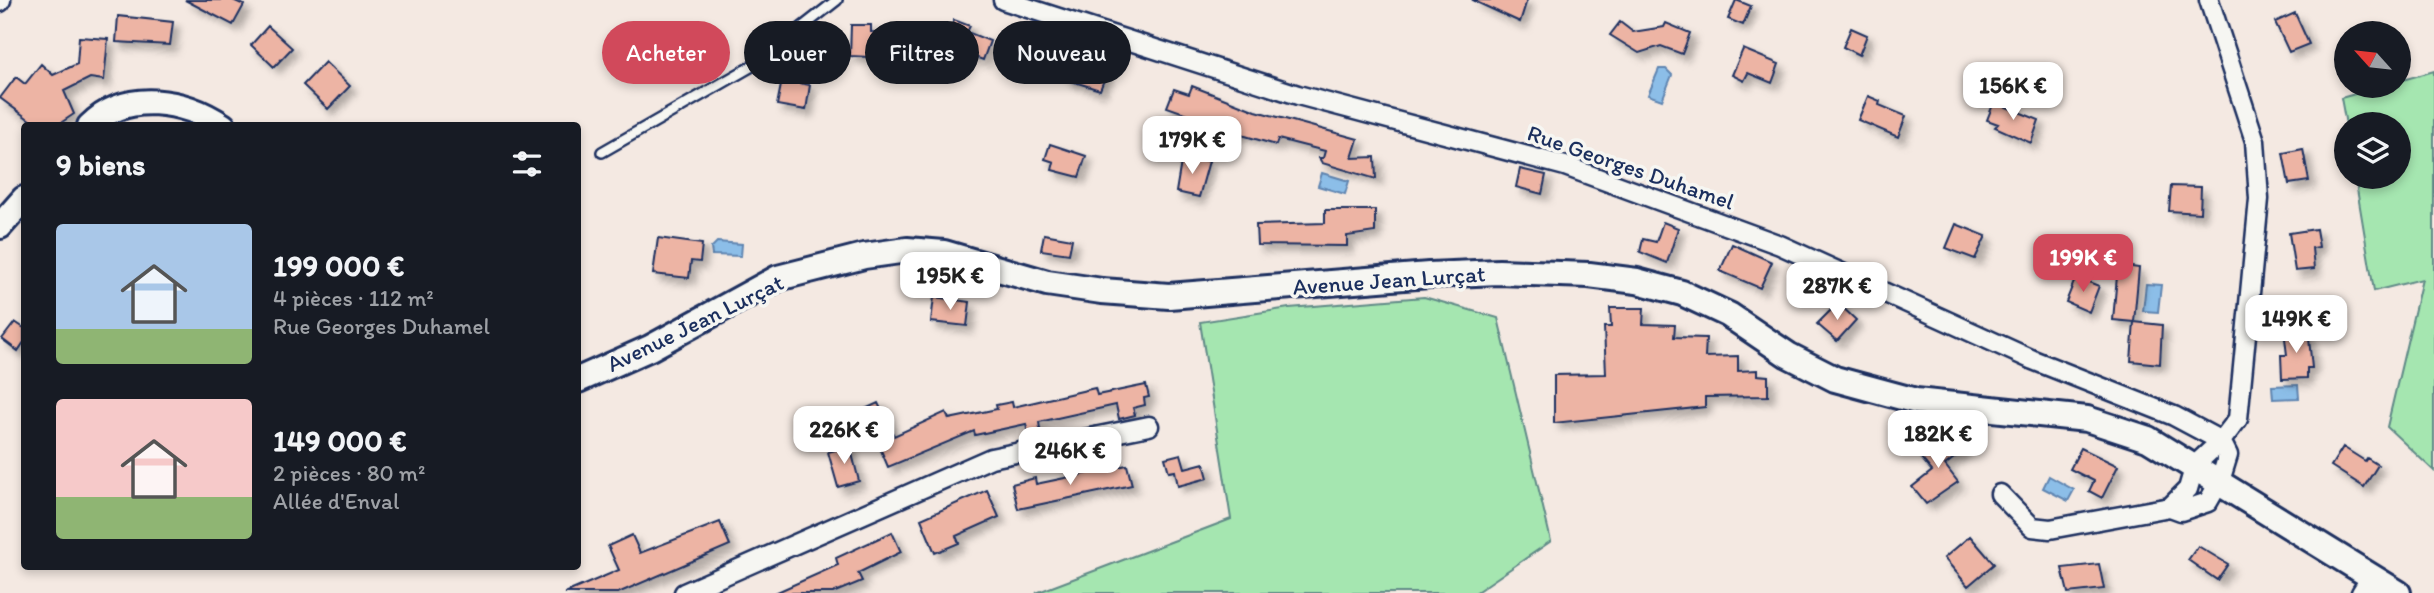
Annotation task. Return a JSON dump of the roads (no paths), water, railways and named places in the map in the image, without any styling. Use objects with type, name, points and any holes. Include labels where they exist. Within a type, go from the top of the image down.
[{"type":"main road","points":[[97,122],[123,106],[149,102],[198,111],[216,122]]},
{"type":"main road","points":[[0,226],[21,202]]},
{"type":"main road","name":"Avenue Jean Lurçat","points":[[581,379],[650,348],[778,278],[864,256],[906,250],[944,253],[1047,283],[1102,291],[1169,296],[1443,275],[1589,275],[1637,281],[1682,293],[1729,315],[1788,355],[1835,379],[1916,401],[2087,419],[2148,439],[2220,481],[2366,585],[2398,593]]},
{"type":"street","name":"Rue Georges Duhamel","points":[[1003,0],[1298,95],[1565,166],[1780,245],[2033,360],[2174,416],[2221,442]]},
{"type":"street","points":[[2170,507],[2188,489],[2195,466],[2221,442],[2238,419],[2259,200],[2255,141],[2209,0]]},
{"type":"street","points":[[684,593],[991,458],[1149,426]]},
{"type":"street","points":[[2000,494],[2032,527],[2050,529],[2170,507],[2181,511],[2208,502],[2220,481],[2228,455],[2221,442]]},
{"type":"lane","points":[[601,152],[754,65],[837,0]]},
{"type":"water","points":[[1659,69],[1666,69],[1672,75],[1662,100],[1648,95]]},
{"type":"water","points":[[1322,173],[1349,181],[1345,194],[1318,186]]},
{"type":"water","points":[[717,242],[742,244],[741,256],[712,255],[711,248]]},
{"type":"water","points":[[2146,284],[2161,285],[2158,312],[2143,311]]},
{"type":"water","points":[[2298,385],[2299,398],[2273,399],[2272,386]]},
{"type":"water","points":[[2049,476],[2074,490],[2068,501],[2043,488]]}]
